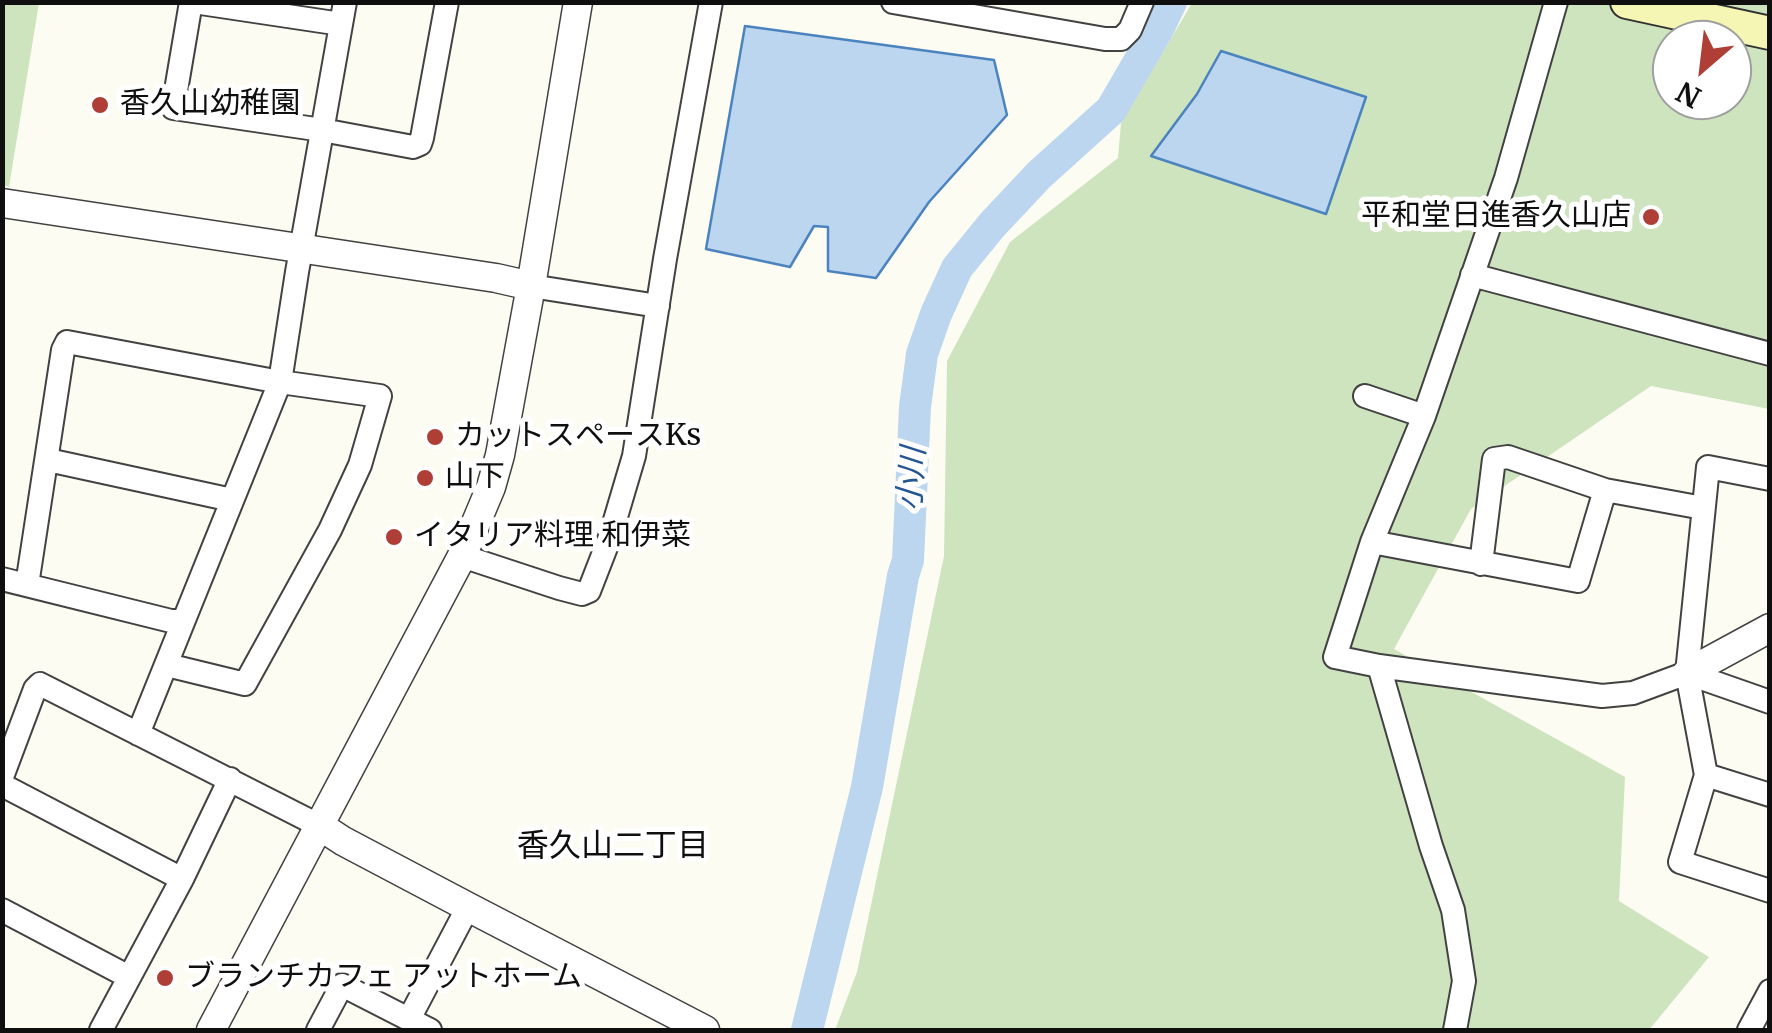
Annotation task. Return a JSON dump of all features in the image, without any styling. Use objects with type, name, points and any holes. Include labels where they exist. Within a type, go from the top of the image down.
[{"type":"main road","points":[[1627,2],[1770,33]]},
{"type":"street","points":[[138,734],[280,382],[322,130],[343,13],[192,2],[173,108],[322,130],[413,147],[420,144],[447,2]]},
{"type":"street","points":[[211,1030],[462,556],[491,487],[532,286],[578,2]]},
{"type":"street","points":[[462,556],[559,588],[582,594],[590,591],[634,456],[711,2]]},
{"type":"street","points":[[893,2],[1121,39],[1130,30],[1142,2]]},
{"type":"street","points":[[1556,2],[1506,178],[1424,416],[1372,542],[1335,656],[1378,666],[1602,696],[1633,693],[1687,674],[1770,628]]},
{"type":"street","points":[[2,203],[658,306]]},
{"type":"street","points":[[1472,275],[1770,354]]},
{"type":"street","points":[[27,585],[67,342],[280,382],[380,396],[360,465],[330,530],[245,684],[167,666]]},
{"type":"street","points":[[1365,396],[1424,416]]},
{"type":"street","points":[[1482,564],[1494,459],[1508,457],[1605,490],[1704,508]]},
{"type":"street","points":[[48,460],[232,500]]},
{"type":"street","points":[[1770,479],[1708,468],[1687,674],[1706,775],[1680,862],[1770,891]]},
{"type":"street","points":[[1372,542],[1578,582],[1605,490]]},
{"type":"street","points":[[2,579],[183,621]]},
{"type":"street","points":[[1378,666],[1453,910],[1464,981],[1456,1030]]},
{"type":"street","points":[[1687,674],[1770,702]]},
{"type":"street","points":[[2,777],[40,684],[230,779],[704,1030]]},
{"type":"street","points":[[1706,775],[1770,795]]},
{"type":"street","points":[[101,1030],[182,880],[230,779]]},
{"type":"street","points":[[2,785],[182,880]]},
{"type":"street","points":[[318,1030],[342,985],[420,1025],[468,908]]},
{"type":"street","points":[[2,910],[129,976]]},
{"type":"street","points":[[1748,1030],[1770,991]]},
{"type":"green space","points":[[2,3],[39,3],[9,187],[2,185]]},
{"type":"green space","points":[[1192,3],[1769,3],[1769,409],[1651,386],[1471,509],[1394,649],[1625,777],[1619,901],[1709,957],[1649,1030],[835,1030],[857,972],[944,556],[947,361],[1010,242],[1118,158],[1121,123]]},
{"type":"water","points":[[745,26],[994,60],[1007,115],[929,202],[876,278],[828,271],[828,227],[814,226],[790,267],[706,249]]},
{"type":"water","points":[[1221,51],[1366,97],[1326,214],[1151,156],[1197,94]]},
{"type":"waterway","name":"小川","points":[[807,1030],[867,787],[908,560],[915,407],[922,354],[936,314],[957,268],[992,225],[1039,175],[1111,110],[1171,2]]},
{"type":"place","name":"香久山幼稚園","points":[[100,105]]},
{"type":"place","name":"平和堂日進香久山店","points":[[1651,217]]},
{"type":"place","name":"カットスペースKs","points":[[435,437]]},
{"type":"place","name":"山下","points":[[425,478]]},
{"type":"place","name":"イタリア料理 和伊菜","points":[[394,537]]},
{"type":"place","name":"ブランチカフェ アットホーム","points":[[165,978]]},
{"type":"district","name":"香久山二丁目","points":[[613,847]]}]
